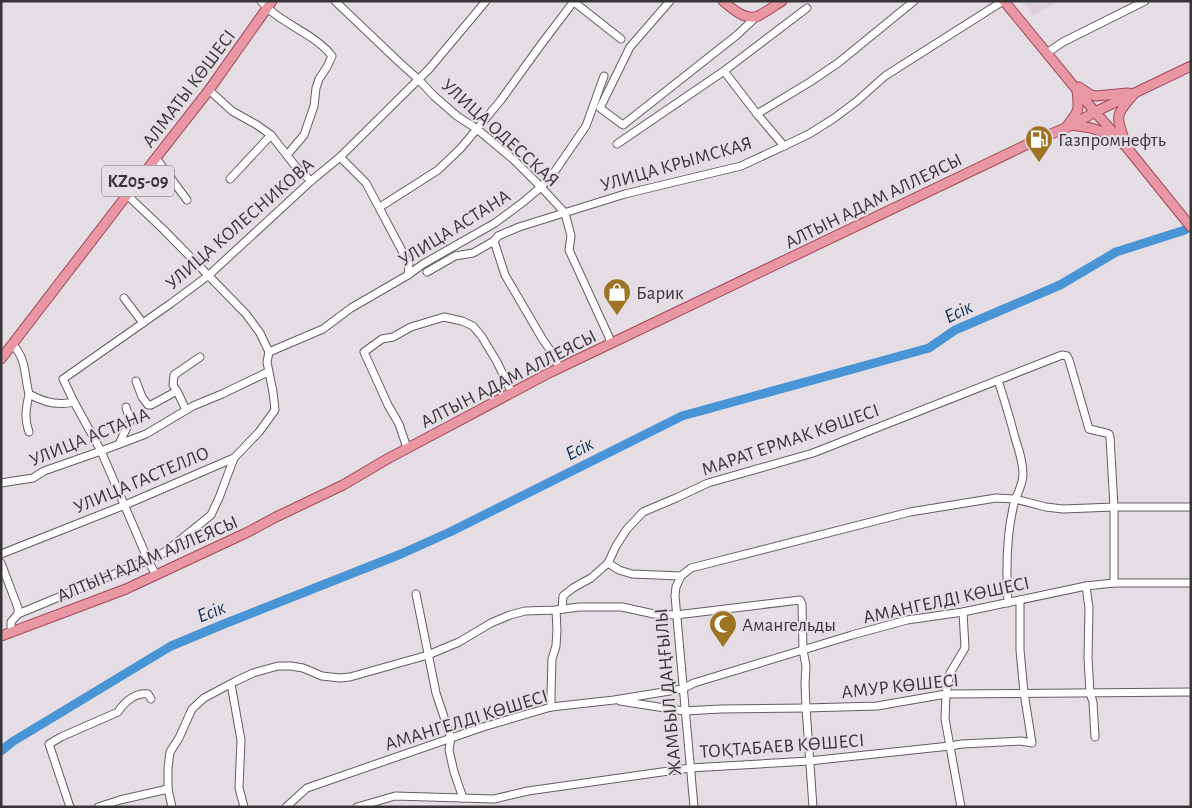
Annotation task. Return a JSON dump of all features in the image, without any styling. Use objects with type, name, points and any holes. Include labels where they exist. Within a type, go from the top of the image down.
[{"type":"main road","points":[[723,1],[742,15],[756,17],[782,1]]},
{"type":"main road","points":[[1003,1],[1128,149],[1191,228]]},
{"type":"main road","name":"АЛМАТЫ КӨШЕСІ","points":[[1,359],[209,90],[267,4]]},
{"type":"main road","name":"АЛТЫН АДАМ АЛЛЕЯСЫ","points":[[1,636],[126,589],[248,532],[343,485],[407,448],[559,368],[1069,126],[1191,66]]},
{"type":"main road","points":[[1075,87],[1096,96],[1136,92]]},
{"type":"main road","points":[[1075,87],[1079,108],[1069,126],[1093,128],[1116,136]]},
{"type":"main road","points":[[1128,149],[1119,122],[1119,115],[1122,108],[1136,92]]},
{"type":"street","name":"УЛИЦА ОДЕССКАЯ","points":[[335,1],[434,96],[514,160],[565,213],[571,236],[569,250],[609,337],[610,343]]},
{"type":"street","name":"УЛИЦА КОЛЕСНИКОВА","points":[[156,575],[102,451],[63,379],[209,275],[311,181],[340,157],[429,69],[486,1]]},
{"type":"street","points":[[380,207],[438,170],[477,129],[501,100],[574,1],[621,39]]},
{"type":"street","points":[[670,1],[630,47],[600,108],[624,125],[737,35],[756,17]]},
{"type":"street","points":[[757,114],[838,64],[914,1]]},
{"type":"street","name":"УЛИЦА КРЫМСКАЯ","points":[[427,272],[455,256],[473,253],[494,241],[498,236],[519,227],[625,194],[741,166],[784,146],[833,120],[858,101],[885,76],[1003,1]]},
{"type":"street","points":[[1047,53],[1063,42],[1145,1]]},
{"type":"street","points":[[267,4],[332,56],[319,79],[314,106],[304,135],[287,155]]},
{"type":"street","points":[[617,144],[724,71],[807,8]]},
{"type":"street","points":[[724,71],[784,146]]},
{"type":"street","name":"УЛИЦА АСТАНА","points":[[269,352],[323,329],[351,308],[495,222],[522,203],[541,187],[555,171],[586,126],[604,76]]},
{"type":"street","points":[[209,90],[232,111],[271,135],[296,167],[311,181]]},
{"type":"street","points":[[230,179],[271,135]]},
{"type":"street","points":[[340,157],[366,183],[380,207],[387,225],[409,264],[408,275]]},
{"type":"street","points":[[156,158],[187,200]]},
{"type":"street","points":[[127,194],[246,314],[260,333],[269,352],[268,372]]},
{"type":"street","points":[[494,241],[505,274],[543,340],[555,357],[559,368]]},
{"type":"street","points":[[124,298],[143,323]]},
{"type":"street","points":[[407,448],[399,424],[388,405],[364,352],[382,339],[393,337],[411,327],[444,318],[462,321],[473,326],[482,337],[512,392]]},
{"type":"street","points":[[13,345],[20,353],[25,368],[29,394],[25,416],[29,432]]},
{"type":"street","name":"МАРАТ ЕРМАК КӨШЕСІ","points":[[608,563],[626,529],[643,512],[708,483],[813,453],[1062,355],[1066,356],[1069,360],[1089,429],[1106,433],[1110,437],[1114,507]]},
{"type":"street","points":[[186,410],[173,385],[174,375],[200,357]]},
{"type":"street","name":"УЛИЦА АСТАНА","points":[[1,483],[33,478],[44,471],[146,434],[186,410],[268,372]]},
{"type":"street","name":"УЛИЦА ГАСТЕЛЛО","points":[[1,554],[125,505],[234,458],[259,432],[275,410],[268,372]]},
{"type":"street","points":[[998,380],[1022,462],[1023,477],[1020,490],[1015,499],[1006,553],[1008,603]]},
{"type":"street","points":[[136,381],[142,397],[148,405],[177,392]]},
{"type":"street","points":[[29,394],[52,403],[64,404],[74,402]]},
{"type":"street","points":[[119,444],[130,421],[126,407]]},
{"type":"street","points":[[11,632],[11,622],[18,614],[158,556],[169,549],[210,515],[219,498],[234,458]]},
{"type":"street","points":[[551,707],[552,660],[556,646],[559,610],[563,596],[591,578],[608,563],[619,570],[632,574],[682,576],[692,568],[910,512],[996,498],[1015,499],[1046,507],[1063,509],[1191,507]]},
{"type":"street","points":[[1114,507],[1114,583]]},
{"type":"street","points":[[1,563],[17,605],[18,614]]},
{"type":"street","name":"ЖАМБЫЛ ДАҢҒЫЛЫ","points":[[682,576],[674,596],[694,807]]},
{"type":"street","name":"АМАНГЕЛДІ КӨШЕСІ","points":[[286,807],[307,788],[483,727],[551,707],[614,700],[682,689],[694,683],[906,620],[964,612],[1086,586],[1114,583],[1191,583]]},
{"type":"street","points":[[1086,586],[1089,608],[1088,658],[1090,693],[1093,702],[1095,737]]},
{"type":"street","points":[[416,594],[436,693],[451,738],[449,750],[454,772],[463,798]]},
{"type":"street","points":[[172,807],[168,789],[170,752],[179,738],[192,709],[204,698],[252,673],[278,666],[291,666],[303,668],[322,676],[350,677],[428,655],[459,642],[491,623],[525,611],[580,607],[622,607],[654,614],[676,615],[800,600],[802,604],[803,650],[806,666],[806,708],[813,807]]},
{"type":"street","points":[[1020,600],[1020,650],[1024,693]]},
{"type":"street","points":[[961,807],[945,719],[946,694],[950,673],[965,648],[964,612]]},
{"type":"street","points":[[231,684],[241,740],[239,788],[244,807]]},
{"type":"street","name":"АМУР КӨШЕСІ","points":[[614,700],[684,711],[877,706],[946,694],[1191,692]]},
{"type":"street","points":[[70,807],[50,744],[118,712],[123,704],[141,693],[148,694],[151,699]]},
{"type":"street","name":"ТОҚТАБАЕВ КӨШЕСІ","points":[[357,807],[395,796],[494,799],[528,791],[690,768],[810,761],[962,744],[1032,742],[1024,693]]},
{"type":"street","points":[[98,807],[168,789]]},
{"type":"shaded area","points":[[1022,1],[1060,1],[1033,15]]},
{"type":"waterway","name":"Есік","points":[[1,751],[12,742],[171,646],[401,554],[450,532],[682,416],[929,348],[955,330],[1060,285],[1116,252],[1185,230],[1191,223]]},
{"type":"place","name":"Газпромнефть","points":[[1039,163]]},
{"type":"place","name":"Барик","points":[[617,316]]},
{"type":"place","name":"Амангельды","points":[[723,648]]}]
